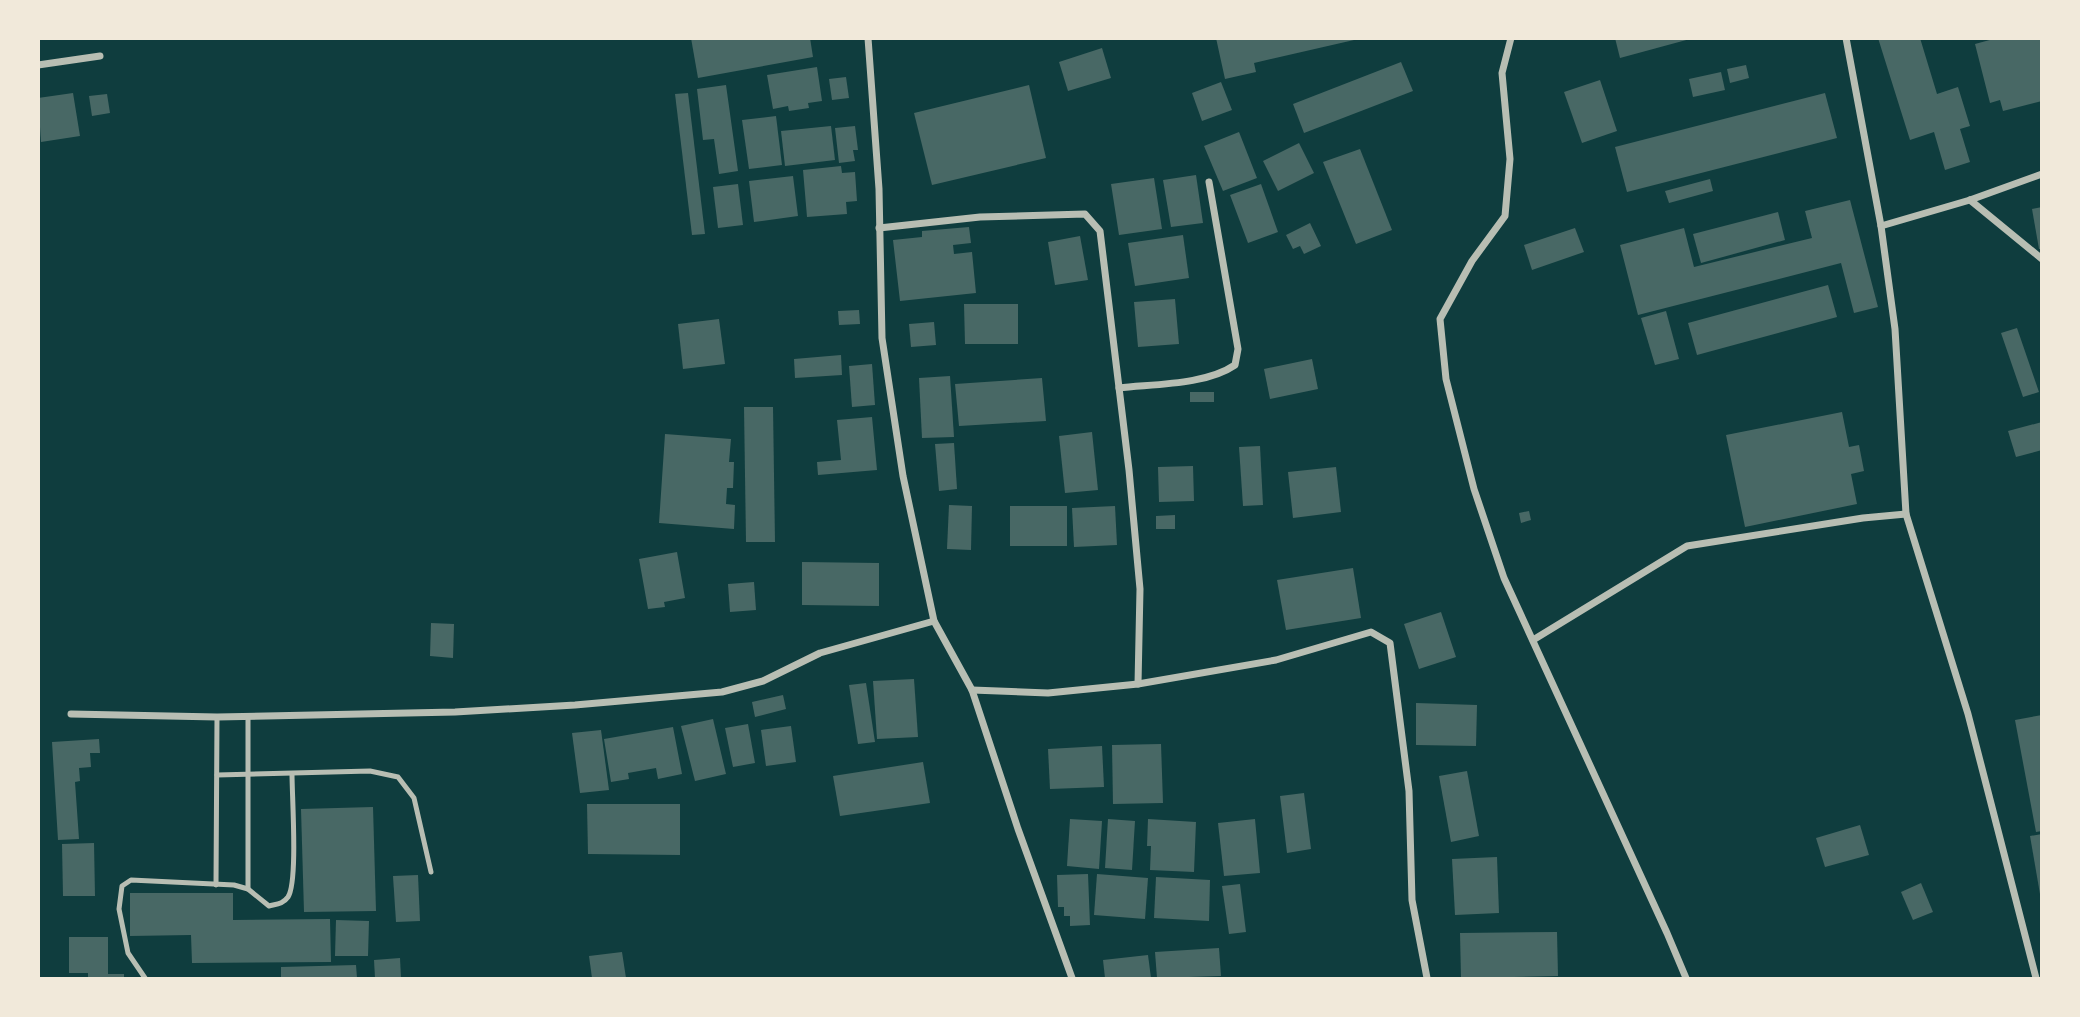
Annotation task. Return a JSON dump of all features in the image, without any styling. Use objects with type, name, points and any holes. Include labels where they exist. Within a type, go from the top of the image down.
[{"type":"street","points":[[868,38],[880,189],[878,228],[882,338],[903,475],[934,621],[972,690],[1018,829],[1072,978]]},
{"type":"street","points":[[1511,38],[1502,73],[1510,159],[1505,215],[1472,261],[1440,319],[1446,379],[1474,489],[1504,578],[1686,978]]},
{"type":"street","points":[[1846,38],[1881,226],[1895,329],[1906,514],[1968,714],[2036,978]]},
{"type":"street","points":[[38,65],[100,57]]},
{"type":"street","points":[[1881,226],[1970,200],[2042,174]]},
{"type":"street","points":[[1119,388],[1183,382],[1223,373],[1236,365],[1238,349],[1209,182]]},
{"type":"street","points":[[1970,200],[2042,259]]},
{"type":"street","points":[[878,228],[980,216],[1085,214],[1100,231],[1140,589],[1138,684]]},
{"type":"street","points":[[1533,640],[1687,546],[1826,523],[1906,514]]},
{"type":"street","points":[[71,714],[217,717],[455,712],[722,692],[762,681],[820,653],[934,621]]},
{"type":"street","points":[[972,690],[1048,693],[1138,684],[1276,660],[1371,632],[1390,643],[1409,791],[1412,901],[1427,978]]},
{"type":"lane","points":[[248,716],[248,889]]},
{"type":"lane","points":[[216,885],[217,717]]},
{"type":"lane","points":[[217,775],[370,771],[398,777],[414,798],[431,872]]},
{"type":"lane","points":[[145,978],[128,953],[118,909],[122,886],[131,880],[216,885],[248,889],[269,906],[282,904],[290,895],[293,870],[292,774]]},
{"type":"building","points":[[691,38],[810,38],[813,57],[698,78]]},
{"type":"building","points":[[1216,38],[1354,40],[1254,63],[1256,72],[1225,79]]},
{"type":"building","points":[[1615,38],[1690,38],[1690,39],[1620,58]]},
{"type":"building","points":[[1878,38],[1920,38],[1937,94],[1958,87],[1970,126],[1960,129],[1970,162],[1945,170],[1934,132],[1910,140]]},
{"type":"building","points":[[1997,38],[2042,38],[2042,101],[2003,111],[2000,100],[1990,103],[1975,44]]},
{"type":"building","points":[[1102,48],[1111,78],[1068,91],[1059,62]]},
{"type":"building","points":[[1401,62],[1413,91],[1304,133],[1293,104]]},
{"type":"building","points":[[1746,65],[1749,78],[1730,83],[1727,69]]},
{"type":"building","points":[[817,67],[822,101],[808,103],[809,108],[789,111],[788,106],[773,109],[767,75]]},
{"type":"building","points":[[1721,72],[1725,90],[1693,97],[1689,79]]},
{"type":"building","points":[[846,77],[849,98],[832,100],[829,79]]},
{"type":"building","points":[[1600,80],[1617,131],[1582,143],[1564,92]]},
{"type":"building","points":[[1221,82],[1232,110],[1202,121],[1192,93]]},
{"type":"building","points":[[726,85],[738,171],[719,174],[714,139],[703,140],[697,89]]},
{"type":"building","points":[[1029,85],[1046,158],[932,185],[914,113]]},
{"type":"building","points":[[73,93],[80,136],[41,142],[38,98]]},
{"type":"building","points":[[688,93],[705,234],[692,235],[675,94]]},
{"type":"building","points":[[1825,93],[1837,138],[1627,192],[1615,147]]},
{"type":"building","points":[[107,94],[110,113],[92,116],[89,96]]},
{"type":"building","points":[[776,116],[782,165],[749,169],[742,120]]},
{"type":"building","points":[[831,126],[835,160],[785,166],[781,131]]},
{"type":"building","points":[[855,126],[858,150],[853,150],[855,161],[839,163],[835,128]]},
{"type":"building","points":[[1239,132],[1257,178],[1223,191],[1204,146]]},
{"type":"building","points":[[1299,143],[1314,173],[1278,191],[1263,161]]},
{"type":"building","points":[[1360,149],[1392,230],[1356,244],[1323,162]]},
{"type":"building","points":[[841,166],[842,173],[855,172],[857,201],[846,202],[847,214],[807,217],[803,170]]},
{"type":"building","points":[[1196,175],[1203,223],[1171,227],[1163,180]]},
{"type":"building","points":[[793,176],[798,216],[754,222],[749,181]]},
{"type":"building","points":[[1154,178],[1162,229],[1119,235],[1111,184]]},
{"type":"building","points":[[1710,179],[1713,191],[1669,203],[1665,191]]},
{"type":"building","points":[[738,184],[743,225],[718,228],[713,187]]},
{"type":"building","points":[[1261,184],[1278,232],[1248,243],[1230,195]]},
{"type":"building","points":[[1850,200],[1878,307],[1854,313],[1841,263],[1638,315],[1620,245],[1684,228],[1694,267],[1812,238],[1805,211]]},
{"type":"building","points":[[2042,207],[2042,249],[2039,249],[2032,209]]},
{"type":"building","points":[[1778,212],[1785,240],[1701,263],[1693,234]]},
{"type":"building","points":[[1310,223],[1321,246],[1304,254],[1300,246],[1293,249],[1286,235]]},
{"type":"building","points":[[969,227],[971,243],[953,245],[954,254],[972,252],[976,293],[900,301],[893,240],[922,237],[922,231]]},
{"type":"building","points":[[1575,228],[1584,252],[1532,270],[1524,245]]},
{"type":"building","points":[[1183,235],[1189,278],[1135,286],[1128,243]]},
{"type":"building","points":[[1080,236],[1088,280],[1055,285],[1048,242]]},
{"type":"building","points":[[1828,285],[1837,317],[1697,355],[1688,323]]},
{"type":"building","points":[[1175,299],[1179,344],[1138,347],[1134,302]]},
{"type":"building","points":[[964,304],[1018,304],[1018,344],[965,344]]},
{"type":"building","points":[[859,310],[860,324],[839,325],[838,311]]},
{"type":"building","points":[[1666,311],[1679,359],[1655,365],[1641,318]]},
{"type":"building","points":[[719,319],[725,364],[683,369],[678,324]]},
{"type":"building","points":[[934,322],[936,345],[911,347],[909,324]]},
{"type":"building","points":[[2017,328],[2039,392],[2023,397],[2001,333]]},
{"type":"building","points":[[841,355],[842,375],[795,378],[794,359]]},
{"type":"building","points":[[1312,359],[1318,389],[1270,399],[1264,369]]},
{"type":"building","points":[[872,364],[875,405],[852,407],[849,366]]},
{"type":"building","points":[[950,376],[954,437],[922,438],[919,378]]},
{"type":"building","points":[[1042,378],[1046,421],[959,426],[955,384]]},
{"type":"building","points":[[1190,392],[1214,392],[1214,402],[1190,402]]},
{"type":"building","points":[[744,407],[773,407],[775,542],[746,542]]},
{"type":"building","points":[[1842,412],[1849,447],[1859,445],[1864,471],[1851,474],[1857,504],[1745,527],[1726,435]]},
{"type":"building","points":[[872,417],[877,470],[818,475],[817,462],[841,460],[837,420]]},
{"type":"building","points":[[2042,422],[2042,450],[2016,457],[2008,431]]},
{"type":"building","points":[[1092,432],[1098,490],[1065,493],[1059,436]]},
{"type":"building","points":[[665,434],[731,439],[729,462],[734,462],[733,488],[727,488],[726,504],[735,505],[734,529],[659,523]]},
{"type":"building","points":[[954,443],[957,489],[939,491],[935,444]]},
{"type":"building","points":[[1260,446],[1263,505],[1243,506],[1239,447]]},
{"type":"building","points":[[1193,466],[1194,501],[1159,502],[1158,467]]},
{"type":"building","points":[[1336,467],[1341,512],[1293,518],[1288,472]]},
{"type":"building","points":[[949,505],[972,506],[971,550],[947,549]]},
{"type":"building","points":[[1010,506],[1067,506],[1067,546],[1010,546]]},
{"type":"building","points":[[1115,506],[1117,545],[1074,547],[1072,508]]},
{"type":"building","points":[[1529,511],[1531,520],[1521,523],[1519,513]]},
{"type":"building","points":[[1175,515],[1175,529],[1156,529],[1156,516]]},
{"type":"building","points":[[677,552],[685,598],[664,602],[665,607],[648,609],[639,559]]},
{"type":"building","points":[[802,562],[879,563],[879,606],[802,605]]},
{"type":"building","points":[[1353,568],[1361,618],[1286,630],[1277,580]]},
{"type":"building","points":[[754,582],[756,610],[730,612],[728,584]]},
{"type":"building","points":[[1441,612],[1456,657],[1419,669],[1404,624]]},
{"type":"building","points":[[431,623],[454,624],[453,658],[430,656]]},
{"type":"building","points":[[914,679],[918,737],[877,739],[873,681]]},
{"type":"building","points":[[866,683],[875,742],[858,744],[849,685]]},
{"type":"building","points":[[783,695],[786,709],[755,717],[752,702]]},
{"type":"building","points":[[1416,703],[1477,705],[1476,746],[1416,745]]},
{"type":"building","points":[[2042,715],[2042,831],[2036,832],[2015,720]]},
{"type":"building","points":[[713,719],[726,774],[695,781],[681,726]]},
{"type":"building","points":[[748,724],[755,763],[733,767],[725,728]]},
{"type":"building","points":[[791,726],[796,762],[766,766],[761,730]]},
{"type":"building","points":[[673,727],[682,774],[658,779],[656,768],[628,773],[629,779],[611,782],[604,739]]},
{"type":"building","points":[[601,730],[609,790],[580,793],[572,733]]},
{"type":"building","points":[[99,739],[100,753],[90,753],[91,767],[79,768],[80,781],[75,782],[79,839],[58,840],[52,742]]},
{"type":"building","points":[[1161,744],[1163,803],[1113,804],[1112,745]]},
{"type":"building","points":[[1102,746],[1104,787],[1050,789],[1048,749]]},
{"type":"building","points":[[923,762],[930,803],[840,816],[833,776]]},
{"type":"building","points":[[1467,771],[1479,836],[1451,842],[1439,776]]},
{"type":"building","points":[[1304,793],[1311,849],[1287,853],[1280,796]]},
{"type":"building","points":[[587,804],[680,804],[680,855],[588,854]]},
{"type":"building","points":[[373,807],[376,911],[304,912],[301,809]]},
{"type":"building","points":[[1070,819],[1102,821],[1099,869],[1067,866]]},
{"type":"building","points":[[1108,819],[1135,821],[1132,870],[1105,868]]},
{"type":"building","points":[[1148,819],[1196,822],[1194,872],[1150,870]]},
{"type":"building","points":[[1255,819],[1260,873],[1224,876],[1218,823]]},
{"type":"building","points":[[1860,825],[1869,855],[1825,867],[1816,838]]},
{"type":"building","points":[[2042,834],[2042,894],[2040,894],[2030,836]]},
{"type":"building","points":[[94,843],[95,896],[63,896],[62,844]]},
{"type":"building","points":[[1497,857],[1499,913],[1455,915],[1452,859]]},
{"type":"building","points":[[1088,874],[1090,925],[1070,926],[1070,916],[1064,916],[1064,907],[1058,907],[1057,875]]},
{"type":"building","points":[[1097,874],[1148,878],[1145,919],[1094,915]]},
{"type":"building","points":[[418,875],[420,921],[396,922],[393,876]]},
{"type":"building","points":[[1156,877],[1210,880],[1209,921],[1154,918]]},
{"type":"building","points":[[1921,883],[1933,912],[1913,920],[1901,892]]},
{"type":"building","points":[[1240,884],[1246,932],[1229,934],[1222,886]]},
{"type":"building","points":[[130,893],[233,893],[233,920],[330,919],[331,962],[192,963],[191,935],[130,936]]},
{"type":"building","points":[[336,920],[369,921],[368,956],[335,956]]},
{"type":"building","points":[[1557,932],[1558,976],[1461,978],[1460,933]]},
{"type":"building","points":[[69,937],[108,937],[108,974],[124,974],[124,978],[88,978],[88,973],[69,973]]},
{"type":"building","points":[[1219,948],[1221,976],[1157,978],[1155,952]]},
{"type":"building","points":[[622,952],[626,978],[592,978],[589,956]]},
{"type":"building","points":[[1148,955],[1151,978],[1105,978],[1103,960]]},
{"type":"building","points":[[400,958],[401,978],[375,978],[374,960]]},
{"type":"building","points":[[356,965],[357,978],[281,978],[281,967]]}]
